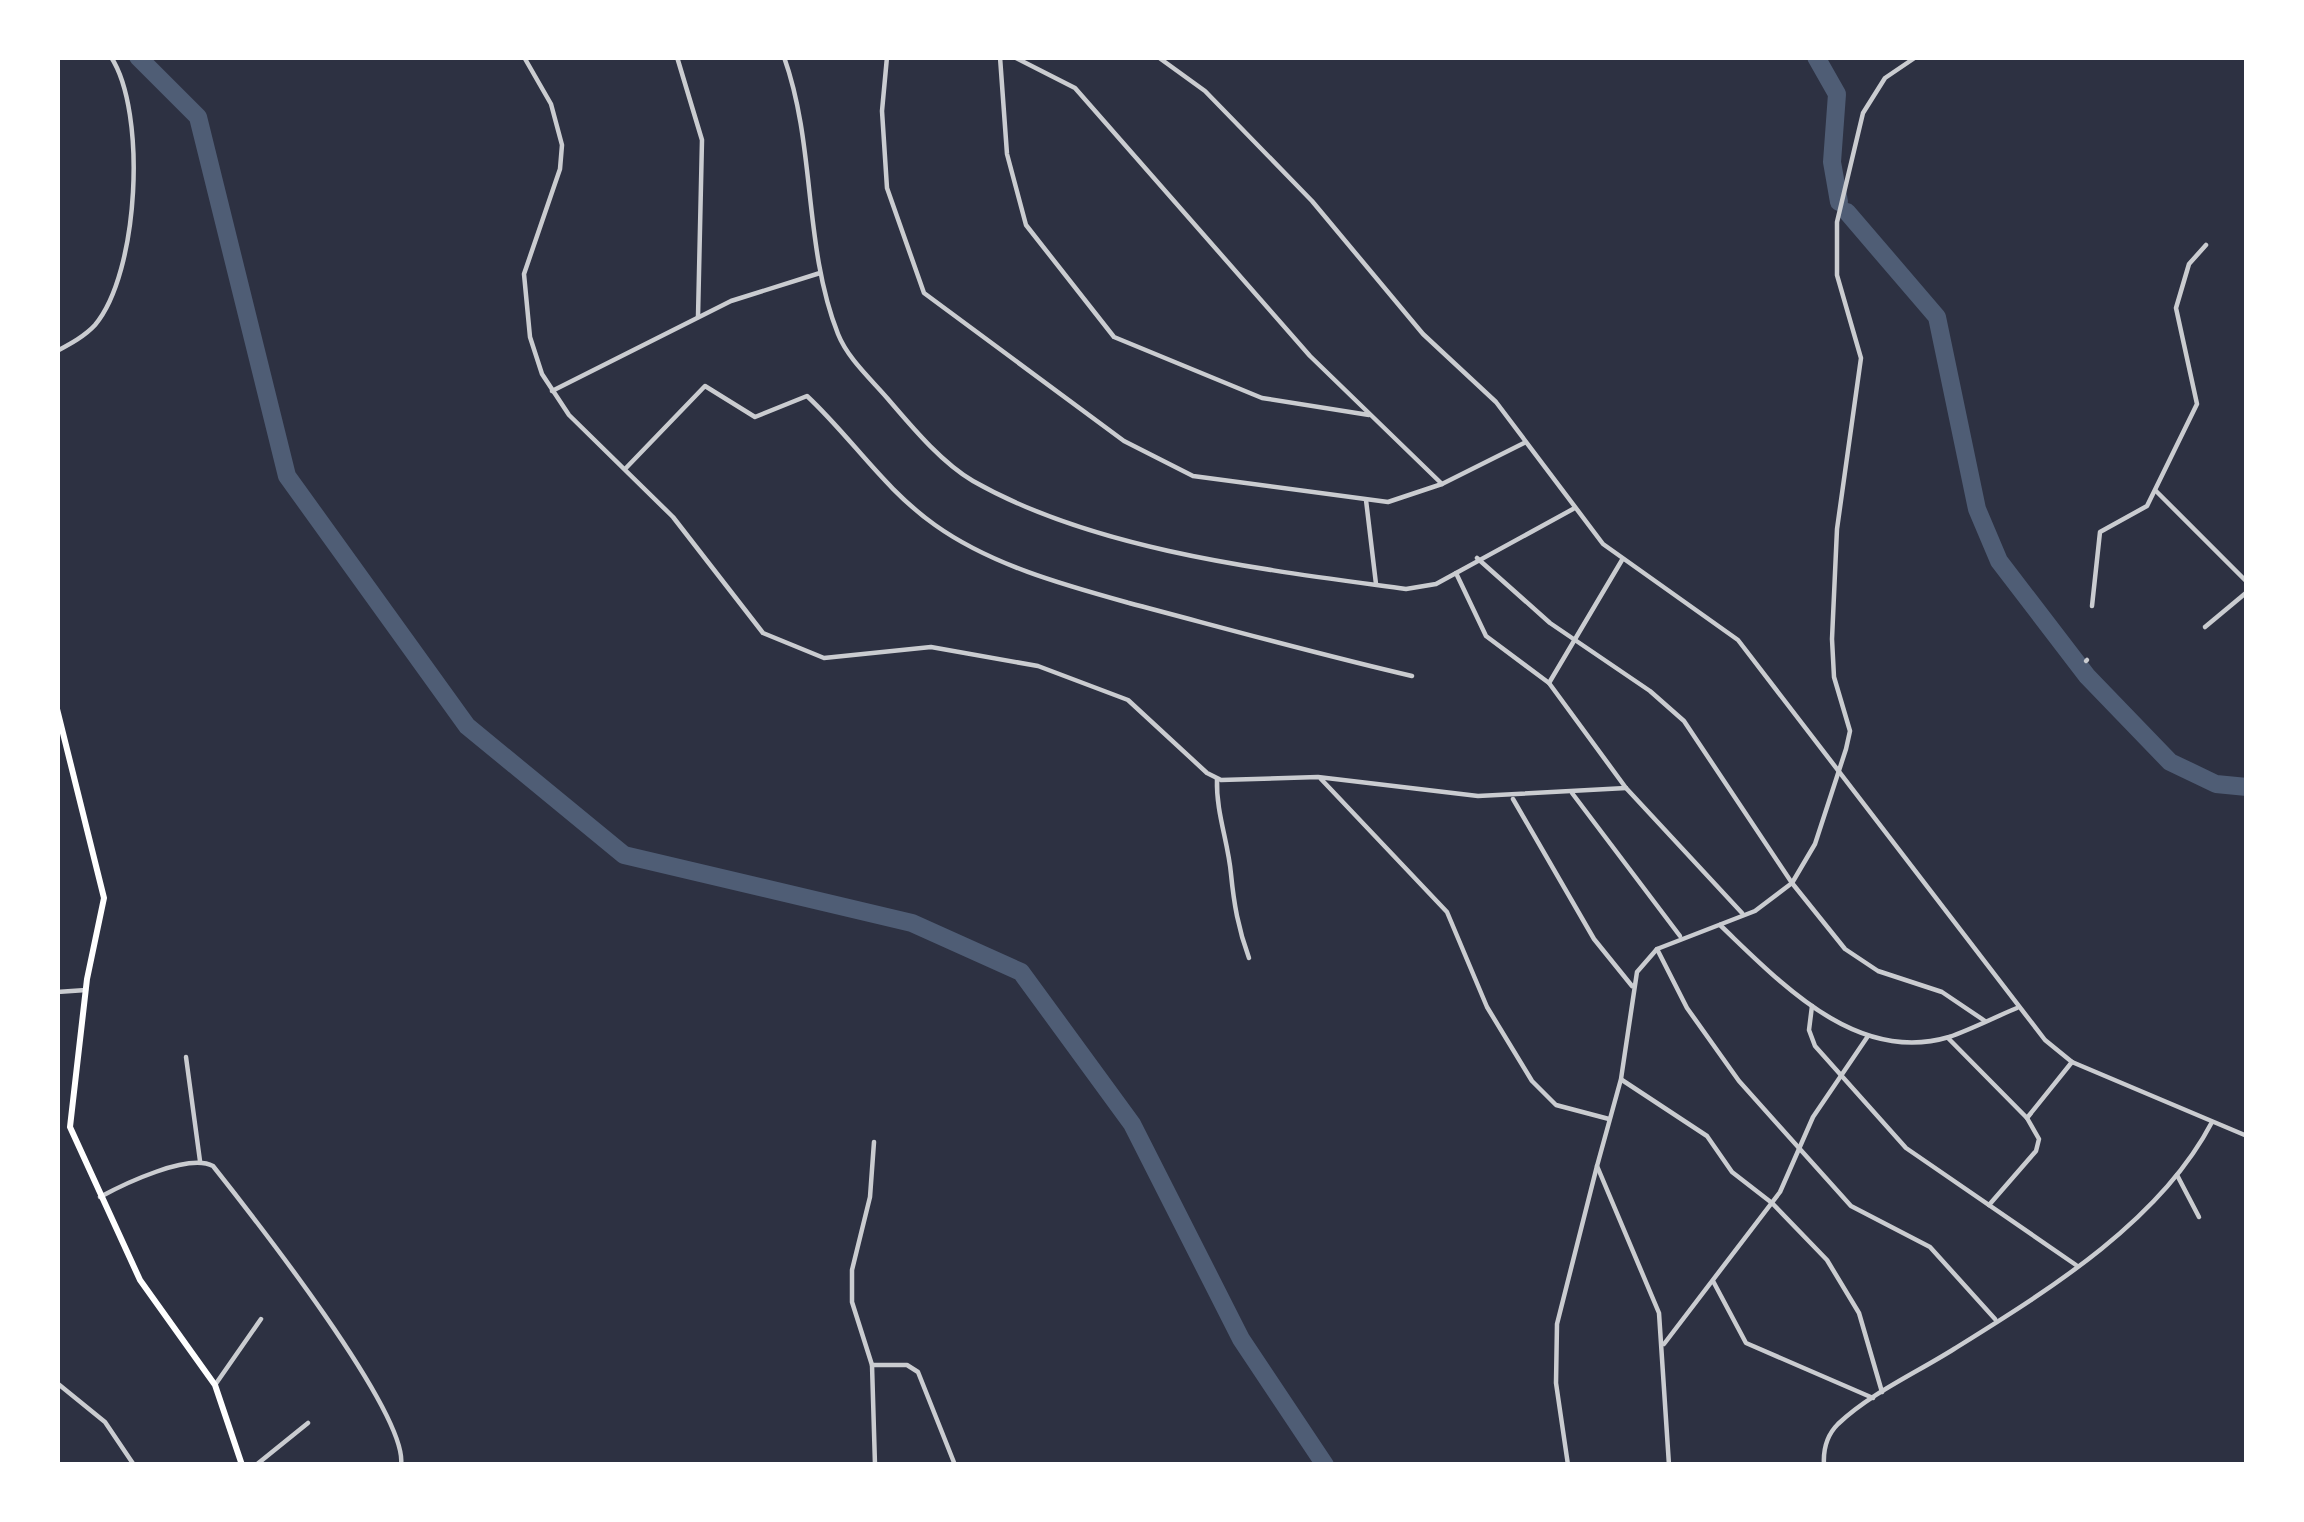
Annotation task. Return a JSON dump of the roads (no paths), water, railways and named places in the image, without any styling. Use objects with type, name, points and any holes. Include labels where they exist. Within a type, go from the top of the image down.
[{"type":"main road","points":[[57,709],[104,898],[86,990],[70,1126],[147,1291],[215,1385],[242,1465]]},
{"type":"street","points":[[57,351],[93,328],[120,276],[133,145],[130,95],[111,57]]},
{"type":"street","points":[[524,57],[551,104],[562,145],[560,170],[528,255],[523,290],[530,337],[552,391],[673,517],[769,639],[824,658],[931,647],[1038,666],[1128,700],[1217,779],[1318,777],[1434,794],[1511,796],[1626,788]]},
{"type":"street","points":[[677,57],[702,140],[698,318]]},
{"type":"street","points":[[784,57],[801,112],[820,273],[844,348],[898,411],[970,479],[1082,526],[1219,560],[1422,588],[1573,509]]},
{"type":"street","points":[[887,57],[882,93],[886,188],[908,260],[936,305],[1124,441],[1192,476],[1366,500],[1400,500],[1524,442]]},
{"type":"street","points":[[1000,57],[1007,154],[1027,225],[1114,337],[1262,398],[1373,415]]},
{"type":"street","points":[[1014,57],[1075,88],[1310,356],[1442,484]]},
{"type":"street","points":[[1158,57],[1205,91],[1312,201],[1424,334],[1496,402],[1573,509],[1622,560],[1738,640],[2017,1008],[2072,1062],[2247,1136]]},
{"type":"street","points":[[1568,1465],[1556,1383],[1556,1324],[1621,1079],[1632,986],[1657,949],[1770,903],[1792,883],[1815,844],[1850,731],[1832,658],[1838,530],[1861,358],[1837,275],[1837,222],[1863,112],[1885,78],[1916,57]]},
{"type":"street","points":[[2092,606],[2100,532],[2147,506],[2197,404],[2176,308],[2189,264],[2206,245]]},
{"type":"street","points":[[552,391],[775,284],[820,273]]},
{"type":"street","points":[[626,468],[705,386],[755,417],[807,396],[896,495],[941,529],[1000,558],[1069,588],[1184,622],[1412,676]]},
{"type":"street","points":[[2156,491],[2247,582]]},
{"type":"street","points":[[1366,500],[1376,585]]},
{"type":"street","points":[[1477,558],[1550,623],[1684,722],[1833,938],[1862,962],[1942,992],[1985,1021]]},
{"type":"street","points":[[1549,683],[1622,560]]},
{"type":"street","points":[[1456,572],[1486,636],[1510,659],[1549,683],[1626,788],[1743,914]]},
{"type":"street","points":[[2205,627],[2247,592]]},
{"type":"street","points":[[1318,777],[1447,913],[1487,1007],[1532,1081],[1556,1105],[1609,1119]]},
{"type":"street","points":[[1217,779],[1217,822],[1232,870],[1229,896],[1250,958]]},
{"type":"street","points":[[1573,793],[1680,936]]},
{"type":"street","points":[[1511,796],[1594,939],[1632,986]]},
{"type":"street","points":[[1718,922],[1812,1006],[1868,1036],[1947,1037],[2017,1008]]},
{"type":"street","points":[[1657,949],[1687,1008],[1739,1081],[1799,1142],[1851,1206],[1930,1247],[1996,1320]]},
{"type":"street","points":[[57,992],[86,990]]},
{"type":"street","points":[[1812,1006],[1811,1038],[1906,1148],[2076,1265]]},
{"type":"street","points":[[1664,1344],[1772,1203],[1799,1142],[1868,1036]]},
{"type":"street","points":[[1947,1037],[2036,1129],[2039,1145],[1989,1205]]},
{"type":"street","points":[[186,1057],[200,1161]]},
{"type":"street","points":[[2026,1118],[2072,1062]]},
{"type":"street","points":[[1621,1079],[1706,1136],[1732,1172],[1772,1203],[1846,1285],[1882,1392]]},
{"type":"street","points":[[1824,1465],[1823,1451],[1834,1428],[2076,1265],[2139,1215],[2177,1175],[2212,1122]]},
{"type":"street","points":[[874,1142],[870,1197],[852,1270],[852,1302],[872,1365],[875,1465]]},
{"type":"street","points":[[100,1197],[130,1181],[200,1161],[216,1169],[368,1377],[401,1448],[401,1465]]},
{"type":"street","points":[[1597,1166],[1660,1313],[1669,1465]]},
{"type":"street","points":[[2177,1175],[2199,1217]]},
{"type":"street","points":[[1712,1278],[1735,1330],[1746,1343],[1873,1398]]},
{"type":"street","points":[[215,1385],[262,1319]]},
{"type":"street","points":[[872,1365],[907,1365],[918,1372],[955,1465]]},
{"type":"street","points":[[57,1383],[105,1422],[134,1465]]},
{"type":"street","points":[[256,1465],[308,1423]]},
{"type":"waterway","points":[[138,57],[198,117],[287,476],[467,726],[624,855],[912,923],[1021,972],[1132,1124],[1241,1339],[1325,1465]]},
{"type":"waterway","points":[[1816,57],[1837,94],[1832,162],[1839,202]]},
{"type":"waterway","points":[[1847,212],[1937,317],[1977,509],[1999,561],[2087,676],[2170,762],[2216,784],[2247,787]]}]
